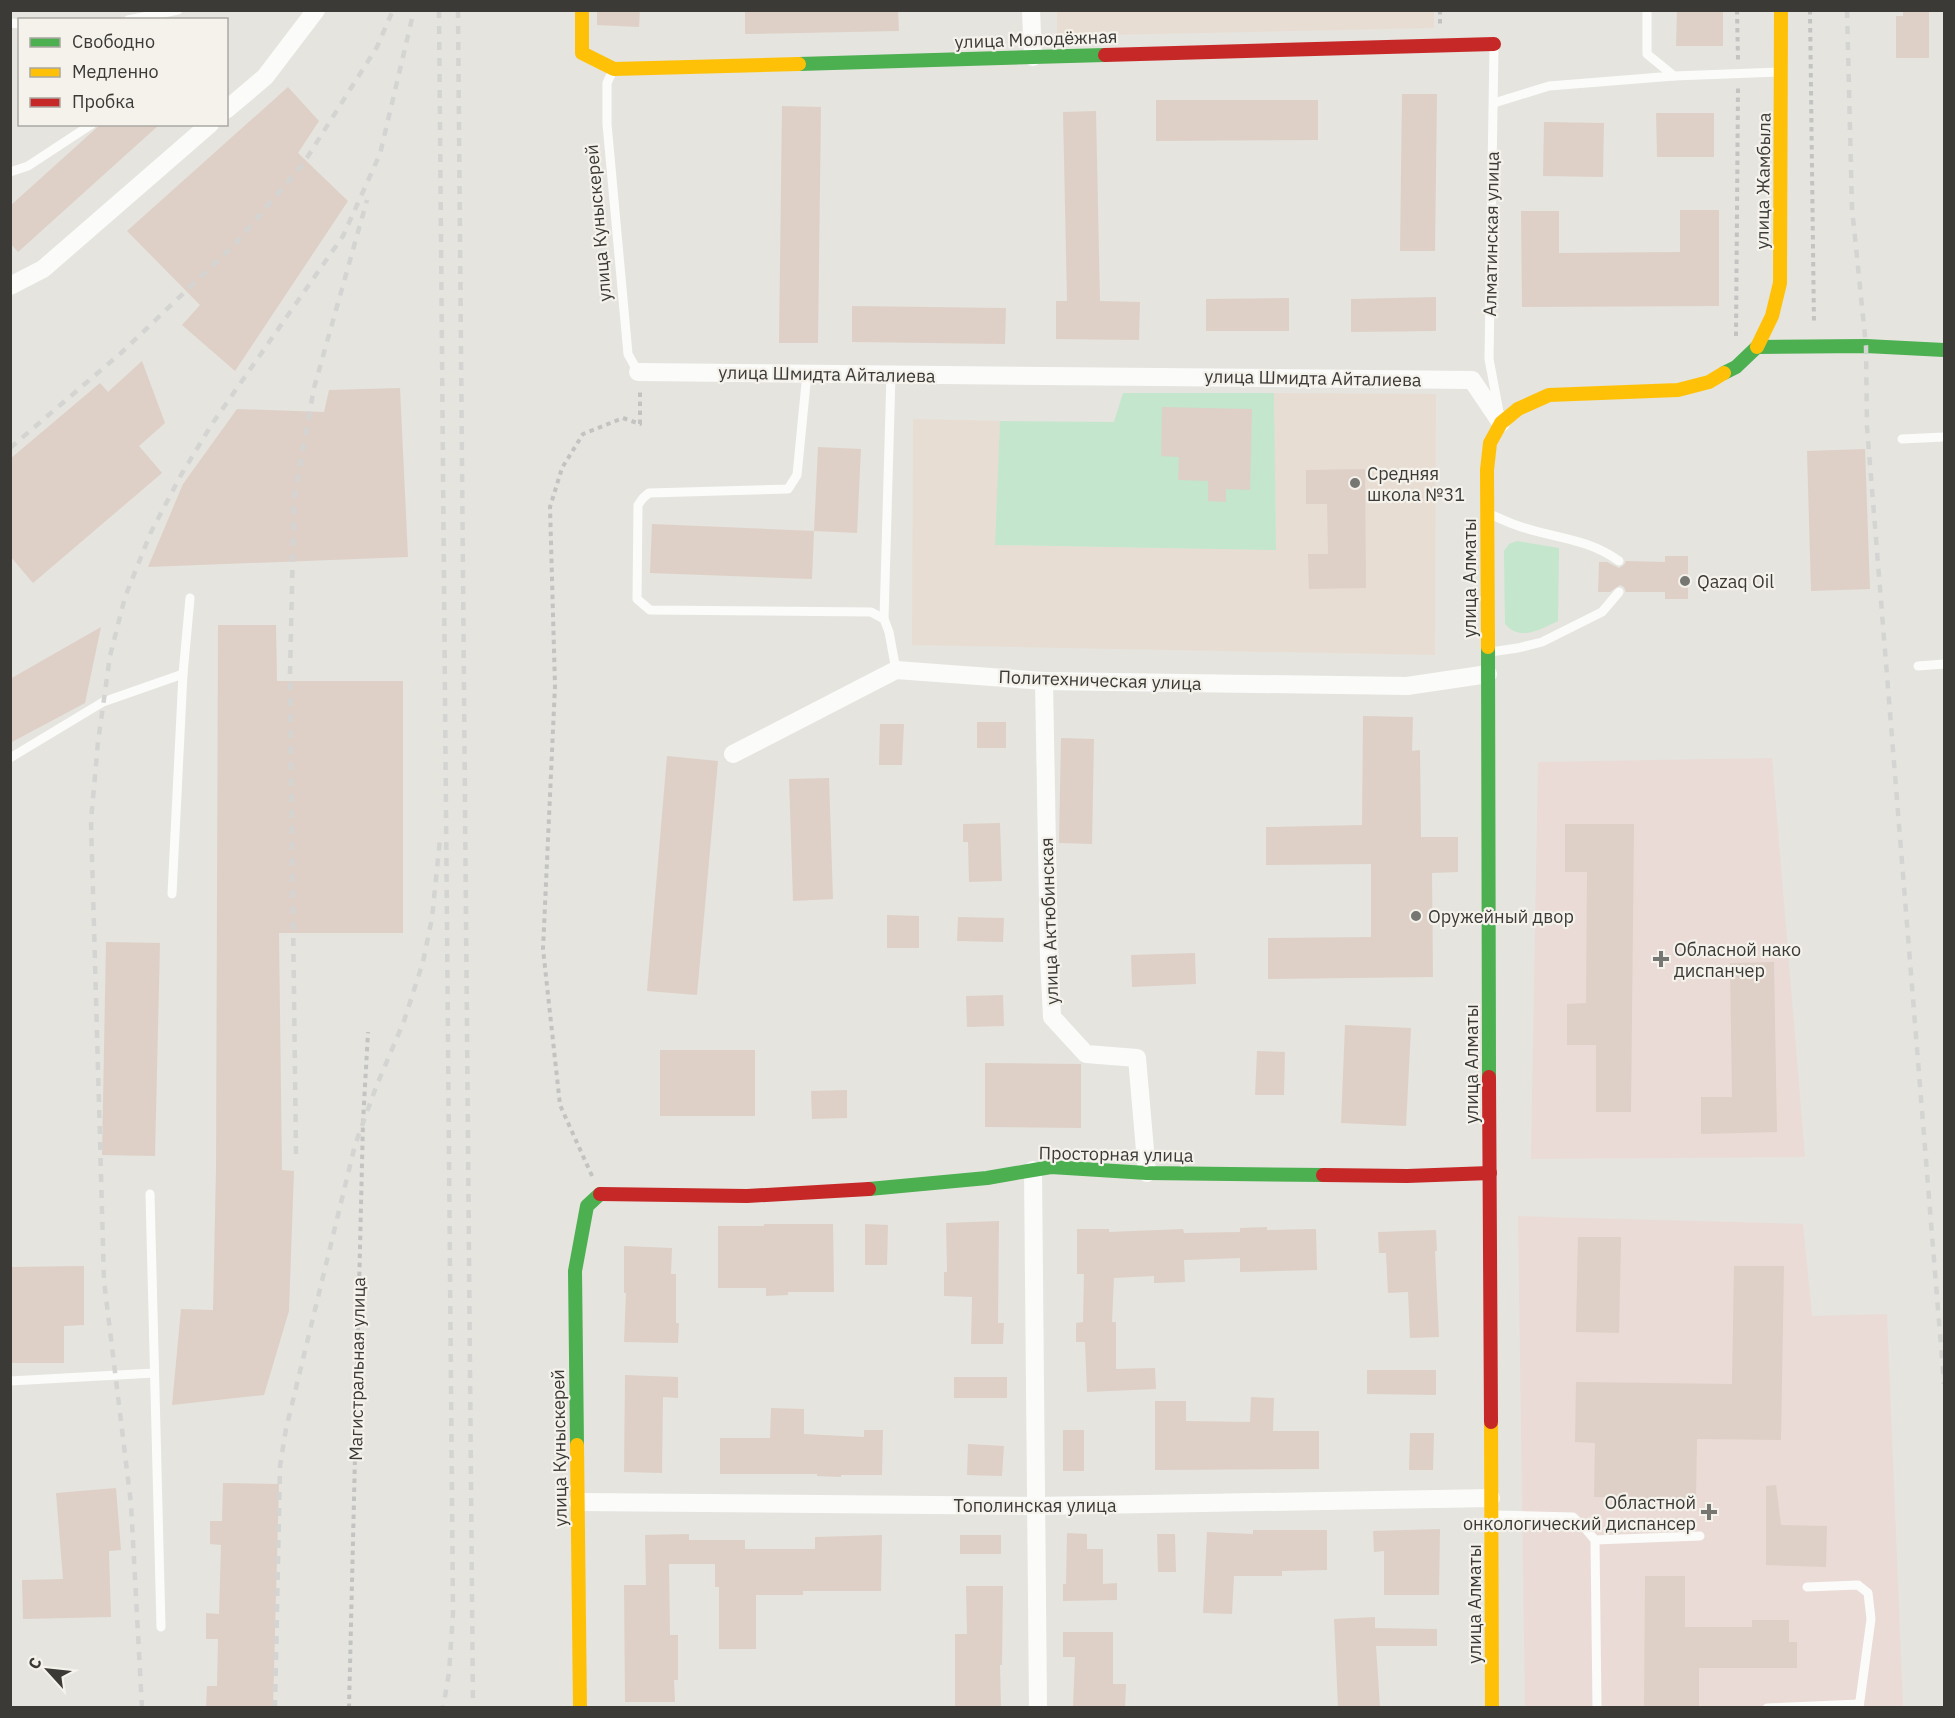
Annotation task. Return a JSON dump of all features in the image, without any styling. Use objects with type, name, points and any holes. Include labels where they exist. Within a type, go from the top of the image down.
[{"type":"street","points":[[228,108],[265,77],[316,10]]},
{"type":"street","name":"улица Молодёжная","points":[[582,10],[582,52],[614,69],[1494,44]]},
{"type":"street","points":[[1031,10],[1033,57]]},
{"type":"street","name":"улица Жамбыла","points":[[1757,347],[1768,331],[1776,307],[1780,283],[1781,10]]},
{"type":"street","points":[[10,286],[43,269],[208,126]]},
{"type":"street","points":[[1502,423],[1518,409],[1549,395],[1678,390],[1709,382],[1736,367],[1757,347],[1866,346],[1944,350]]},
{"type":"street","name":"улица Шмидта Айталиева","points":[[638,372],[1472,380],[1502,423]]},
{"type":"street","name":"улица Алматы","points":[[1492,1707],[1487,470],[1490,443],[1502,423]]},
{"type":"street","points":[[733,754],[896,670]]},
{"type":"street","name":"Политехническая улица","points":[[896,670],[1044,681],[1407,686],[1488,674]]},
{"type":"street","name":"улица Актюбинская","points":[[1044,681],[1052,1017],[1086,1054],[1137,1058],[1147,1173]]},
{"type":"street","name":"Просторная улица","points":[[600,1194],[747,1196],[851,1191],[987,1178],[1051,1167],[1147,1173],[1407,1176],[1490,1173]]},
{"type":"street","points":[[1033,1170],[1038,1707]]},
{"type":"street","name":"улица Куныскерей","points":[[580,1707],[575,1271],[587,1206],[600,1194]]},
{"type":"street","name":"Тополинская улица","points":[[578,1502],[1036,1506],[1491,1506]]},
{"type":"lane","points":[[138,18],[178,10]]},
{"type":"lane","points":[[1647,10],[1647,54],[1674,76]]},
{"type":"lane","name":"Алматинская улица","points":[[1494,44],[1489,359],[1502,423]]},
{"type":"lane","name":"улица Куныскерей","points":[[614,69],[607,83],[607,124],[628,354],[638,372]]},
{"type":"lane","points":[[1494,104],[1549,86],[1674,76],[1782,72]]},
{"type":"lane","points":[[10,172],[28,166],[89,126]]},
{"type":"lane","points":[[807,373],[797,475],[788,489],[649,494],[643,498],[638,505],[637,598],[650,610],[871,612],[884,619]]},
{"type":"lane","points":[[891,374],[884,619],[889,632],[896,670]]},
{"type":"lane","points":[[1902,439],[1944,437]]},
{"type":"lane","points":[[1487,512],[1517,526],[1602,549],[1619,561]]},
{"type":"lane","points":[[1487,652],[1542,642],[1602,612],[1619,592]]},
{"type":"lane","points":[[172,894],[183,674],[190,598]]},
{"type":"lane","points":[[1918,666],[1944,664]]},
{"type":"lane","points":[[10,758],[103,702],[183,674]]},
{"type":"lane","points":[[150,1194],[160,1627]]},
{"type":"lane","points":[[10,1381],[154,1373]]},
{"type":"lane","points":[[1491,1506],[1573,1517],[1595,1540],[1597,1707]]},
{"type":"lane","points":[[1595,1540],[1700,1536]]},
{"type":"lane","points":[[1767,1707],[1859,1706],[1871,1620],[1868,1593],[1858,1585],[1807,1587]]},
{"type":"path","points":[[1736,367],[1737,10]]},
{"type":"path","points":[[1810,10],[1814,346]]},
{"type":"path","points":[[600,1194],[560,1105],[543,949],[555,686],[550,507],[562,468],[583,434],[623,418],[640,424],[638,372]]},
{"type":"path","name":"Магистральная улица","points":[[349,1707],[363,1122],[368,1032]]},
{"type":"shaded area","points":[[1057,11],[1434,11],[1434,28],[1057,36]]},
{"type":"shaded area","name":"Средняя школа №31","points":[[1274,393],[1436,394],[1435,655],[912,645],[913,419],[1000,421],[995,545],[1276,550]]},
{"type":"shaded area","name":"Обласной нако диспанчер","points":[[1772,758],[1805,1157],[1531,1159],[1538,762]]},
{"type":"shaded area","name":"Областной онкологический диспансер","points":[[1518,1216],[1803,1224],[1812,1316],[1887,1314],[1903,1707],[1525,1707]]},
{"type":"green space","points":[[1123,393],[1274,393],[1276,550],[995,545],[1000,421],[1114,422]]},
{"type":"green space","points":[[1517,541],[1559,548],[1558,621],[1538,630],[1524,633],[1511,629],[1505,624],[1504,551],[1509,544]]},
{"type":"building","points":[[597,10],[640,10],[639,27],[597,25]]},
{"type":"building","points":[[745,10],[898,10],[899,31],[745,34]]},
{"type":"building","points":[[1677,10],[1723,10],[1723,46],[1676,46]]},
{"type":"building","points":[[1903,10],[1929,10],[1929,58],[1896,58],[1896,16],[1903,16]]},
{"type":"building","points":[[288,87],[319,121],[298,153],[348,201],[235,371],[182,325],[200,305],[127,231]]},
{"type":"building","points":[[1402,94],[1437,94],[1435,251],[1400,251]]},
{"type":"building","points":[[1156,100],[1318,100],[1318,140],[1156,141]]},
{"type":"building","points":[[782,106],[821,107],[818,343],[779,343]]},
{"type":"building","points":[[1096,111],[1100,301],[1140,302],[1139,340],[1056,339],[1056,301],[1067,301],[1063,112]]},
{"type":"building","points":[[1656,113],[1714,113],[1714,157],[1657,157]]},
{"type":"building","points":[[1544,122],[1604,123],[1603,177],[1543,176]]},
{"type":"building","points":[[99,126],[158,126],[18,252],[10,243],[10,206]]},
{"type":"building","points":[[1680,210],[1719,210],[1719,306],[1522,307],[1521,211],[1559,211],[1559,253],[1680,252]]},
{"type":"building","points":[[1436,297],[1436,331],[1351,332],[1351,299]]},
{"type":"building","points":[[1289,298],[1289,331],[1206,331],[1206,299]]},
{"type":"building","points":[[852,306],[1006,308],[1005,344],[852,342]]},
{"type":"building","points":[[142,361],[165,423],[139,446],[162,473],[33,583],[10,556],[10,459],[100,383],[108,392]]},
{"type":"building","points":[[400,388],[408,557],[148,567],[183,484],[237,409],[324,412],[329,390]]},
{"type":"building","points":[[1162,407],[1252,409],[1250,490],[1226,489],[1226,502],[1208,501],[1208,481],[1178,480],[1179,457],[1161,456]]},
{"type":"building","points":[[818,447],[861,449],[857,533],[814,531]]},
{"type":"building","points":[[1865,449],[1870,589],[1811,591],[1807,451]]},
{"type":"building","points":[[1365,469],[1366,588],[1309,589],[1308,554],[1328,554],[1327,504],[1306,504],[1306,470]]},
{"type":"building","points":[[652,524],[814,531],[812,579],[650,573]]},
{"type":"building","points":[[1665,556],[1688,556],[1688,599],[1665,599],[1665,592],[1626,592],[1620,585],[1610,592],[1598,592],[1599,562],[1607,562],[1619,568],[1626,561],[1665,562]]},
{"type":"building","points":[[218,625],[276,625],[277,681],[403,681],[403,933],[279,933],[282,1170],[294,1171],[289,1311],[264,1395],[172,1405],[181,1309],[213,1310],[216,1169]]},
{"type":"building","points":[[101,627],[85,703],[10,743],[10,679]]},
{"type":"building","points":[[1363,716],[1413,717],[1412,751],[1420,750],[1421,837],[1458,837],[1458,872],[1432,873],[1433,977],[1268,979],[1268,938],[1371,937],[1371,864],[1266,865],[1266,827],[1362,825]]},
{"type":"building","points":[[977,722],[1006,722],[1006,748],[977,748]]},
{"type":"building","points":[[880,724],[904,724],[902,765],[879,765]]},
{"type":"building","points":[[1061,738],[1094,739],[1092,844],[1059,843]]},
{"type":"building","points":[[667,756],[718,761],[697,995],[647,991]]},
{"type":"building","points":[[829,778],[833,899],[793,901],[789,779]]},
{"type":"building","points":[[1000,823],[1002,881],[969,882],[968,842],[963,842],[963,824]]},
{"type":"building","points":[[1565,824],[1634,824],[1631,1112],[1596,1112],[1596,1045],[1567,1045],[1567,1004],[1586,1003],[1587,872],[1565,872]]},
{"type":"building","points":[[887,915],[919,916],[919,948],[887,948]]},
{"type":"building","points":[[958,917],[1004,918],[1003,942],[957,941]]},
{"type":"building","points":[[106,942],[160,943],[155,1156],[102,1155]]},
{"type":"building","points":[[1195,953],[1196,984],[1132,987],[1131,955]]},
{"type":"building","points":[[1774,962],[1777,1132],[1701,1134],[1701,1097],[1732,1097],[1730,963]]},
{"type":"building","points":[[1003,995],[1004,1026],[967,1027],[966,996]]},
{"type":"building","points":[[1345,1025],[1411,1028],[1406,1126],[1341,1123]]},
{"type":"building","points":[[660,1050],[755,1050],[755,1116],[660,1116]]},
{"type":"building","points":[[1257,1051],[1285,1052],[1284,1095],[1255,1095]]},
{"type":"building","points":[[985,1063],[1081,1064],[1081,1128],[985,1127]]},
{"type":"building","points":[[847,1090],[847,1118],[812,1119],[811,1091]]},
{"type":"building","points":[[999,1221],[998,1323],[1004,1323],[1003,1344],[971,1344],[972,1297],[944,1296],[944,1272],[947,1272],[946,1223]]},
{"type":"building","points":[[764,1224],[833,1224],[834,1292],[788,1292],[788,1295],[766,1296],[766,1288],[718,1288],[718,1226],[764,1226]]},
{"type":"building","points":[[865,1224],[888,1225],[887,1265],[865,1265]]},
{"type":"building","points":[[1267,1227],[1267,1230],[1316,1229],[1317,1270],[1240,1272],[1240,1258],[1184,1260],[1185,1282],[1154,1283],[1154,1276],[1114,1278],[1112,1322],[1116,1322],[1116,1369],[1155,1368],[1156,1389],[1087,1392],[1085,1342],[1076,1342],[1076,1323],[1083,1322],[1084,1274],[1077,1274],[1077,1229],[1109,1229],[1109,1232],[1183,1229],[1184,1233],[1240,1232],[1240,1228]]},
{"type":"building","points":[[1436,1230],[1439,1337],[1410,1338],[1408,1292],[1388,1293],[1386,1253],[1379,1253],[1378,1232]]},
{"type":"building","points":[[1578,1237],[1621,1237],[1619,1333],[1576,1332]]},
{"type":"building","points":[[624,1246],[672,1248],[671,1274],[676,1274],[678,1343],[624,1342],[626,1293],[624,1293]]},
{"type":"building","points":[[84,1266],[84,1325],[64,1326],[64,1363],[10,1363],[10,1267]]},
{"type":"building","points":[[1734,1266],[1784,1266],[1781,1440],[1697,1439],[1696,1499],[1594,1497],[1595,1443],[1575,1442],[1576,1382],[1732,1384]]},
{"type":"building","points":[[1367,1370],[1436,1370],[1436,1395],[1367,1394]]},
{"type":"building","points":[[625,1375],[678,1377],[678,1398],[663,1397],[662,1473],[624,1472]]},
{"type":"building","points":[[954,1377],[1007,1377],[1007,1398],[954,1398]]},
{"type":"building","points":[[1251,1397],[1274,1398],[1273,1431],[1319,1431],[1319,1469],[1155,1470],[1155,1401],[1186,1401],[1186,1421],[1250,1422]]},
{"type":"building","points":[[771,1408],[804,1409],[804,1434],[864,1437],[864,1430],[883,1430],[882,1475],[841,1475],[841,1477],[817,1476],[817,1474],[720,1474],[720,1438],[770,1438]]},
{"type":"building","points":[[1063,1430],[1084,1430],[1084,1471],[1063,1471]]},
{"type":"building","points":[[1410,1433],[1434,1433],[1433,1470],[1409,1470]]},
{"type":"building","points":[[968,1444],[1004,1446],[1002,1476],[967,1475]]},
{"type":"building","points":[[223,1483],[279,1484],[273,1707],[206,1707],[207,1686],[217,1686],[218,1639],[206,1639],[206,1613],[219,1614],[221,1545],[210,1544],[210,1521],[222,1521]]},
{"type":"building","points":[[1776,1485],[1781,1525],[1827,1526],[1826,1567],[1766,1565],[1766,1486]]},
{"type":"building","points":[[116,1488],[121,1550],[109,1551],[111,1617],[23,1619],[22,1580],[63,1579],[56,1493]]},
{"type":"building","points":[[1440,1529],[1439,1595],[1384,1595],[1384,1551],[1374,1552],[1373,1531]]},
{"type":"building","points":[[1253,1530],[1327,1530],[1327,1570],[1282,1571],[1282,1576],[1234,1576],[1232,1614],[1203,1613],[1207,1532],[1253,1534]]},
{"type":"building","points":[[1067,1533],[1087,1534],[1087,1549],[1103,1549],[1103,1584],[1117,1583],[1117,1600],[1063,1601],[1063,1584],[1066,1584]]},
{"type":"building","points":[[689,1534],[689,1540],[745,1540],[745,1549],[815,1549],[815,1537],[882,1535],[881,1591],[803,1591],[803,1595],[756,1595],[756,1649],[719,1649],[719,1587],[715,1587],[715,1564],[669,1564],[670,1635],[678,1635],[678,1680],[674,1680],[675,1702],[625,1702],[624,1585],[646,1585],[645,1535]]},
{"type":"building","points":[[1157,1534],[1175,1534],[1176,1572],[1158,1572]]},
{"type":"building","points":[[960,1535],[1001,1535],[1001,1554],[960,1554]]},
{"type":"building","points":[[1645,1576],[1685,1576],[1685,1627],[1752,1627],[1752,1620],[1789,1620],[1789,1642],[1797,1642],[1797,1668],[1699,1668],[1699,1707],[1644,1707]]},
{"type":"building","points":[[966,1586],[1003,1586],[1001,1706],[955,1707],[955,1634],[967,1634]]},
{"type":"building","points":[[1375,1617],[1375,1628],[1437,1629],[1437,1646],[1376,1646],[1380,1707],[1338,1707],[1334,1619]]},
{"type":"building","points":[[1063,1632],[1113,1632],[1113,1684],[1126,1684],[1125,1707],[1073,1707],[1075,1657],[1063,1657]]},
{"type":"railway","points":[[10,448],[121,353],[236,243],[303,164],[377,47],[393,10]]},
{"type":"railway","points":[[142,1708],[131,1504],[104,1281],[91,821],[98,742],[110,656],[125,597],[151,532],[181,475],[212,424],[343,236],[380,154],[414,10]]},
{"type":"railway","points":[[439,10],[453,1613],[449,1673],[443,1708]]},
{"type":"railway","points":[[458,10],[473,1708]]},
{"type":"railway","points":[[1847,10],[1852,208],[1866,346],[1867,427],[1944,1384]]},
{"type":"railway","points":[[296,1154],[290,676],[294,498],[314,388],[367,200]]},
{"type":"railway","points":[[275,1708],[280,1466],[286,1429],[355,1145],[404,1021],[423,962],[432,918],[440,839]]},
{"type":"traffic: fast","points":[[799,64],[1105,55]]},
{"type":"traffic: fast","points":[[1724,373],[1736,367],[1757,347],[1866,346],[1944,350]]},
{"type":"traffic: fast","points":[[1488,647],[1489,1077]]},
{"type":"traffic: fast","points":[[869,1189],[987,1178],[1051,1167],[1147,1173],[1323,1175]]},
{"type":"traffic: fast","points":[[577,1445],[575,1271],[587,1206],[600,1194]]},
{"type":"traffic: slow","points":[[582,10],[582,53],[614,69],[799,64]]},
{"type":"traffic: slow","points":[[1757,347],[1772,316],[1780,283],[1781,10]]},
{"type":"traffic: slow","points":[[1488,647],[1487,470],[1490,443],[1501,423],[1518,409],[1549,395],[1678,390],[1709,382],[1724,373]]},
{"type":"traffic: slow","points":[[1491,1422],[1492,1708]]},
{"type":"traffic: slow","points":[[577,1445],[580,1708]]},
{"type":"traffic: jam","points":[[1105,55],[1494,44]]},
{"type":"traffic: jam","points":[[1489,1077],[1491,1422]]},
{"type":"traffic: jam","points":[[1323,1175],[1407,1176],[1490,1173]]},
{"type":"traffic: jam","points":[[600,1194],[747,1196],[869,1189]]},
{"type":"place","name":"Средняя школа №31","points":[[1355,483]]},
{"type":"place","name":"Qazaq Oil","points":[[1685,581]]},
{"type":"place","name":"Оружейный двор","points":[[1416,916]]},
{"type":"place","name":"Обласной нако диспанчер","points":[[1661,959]]},
{"type":"place","name":"Областной онкологический диспансер","points":[[1709,1512]]}]
